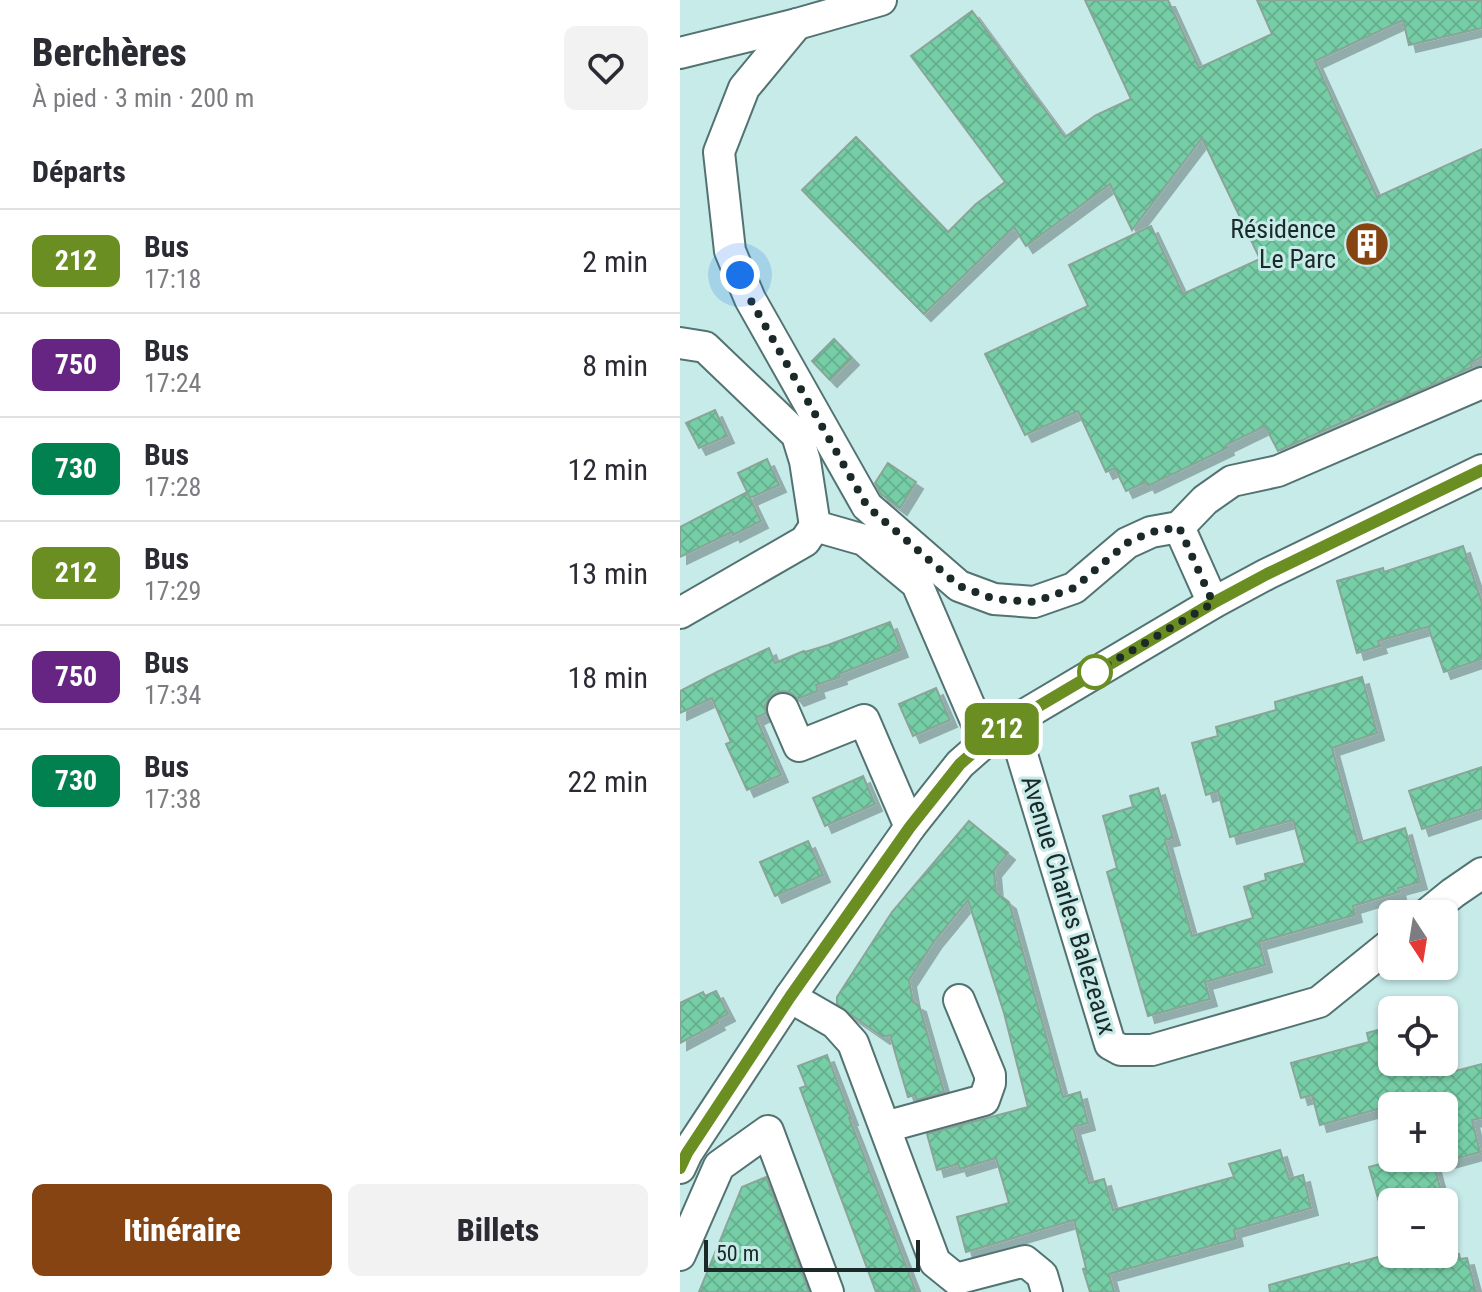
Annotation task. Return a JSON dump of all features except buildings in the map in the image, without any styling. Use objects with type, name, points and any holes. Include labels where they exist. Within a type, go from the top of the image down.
[{"type":"street","points":[[680,53],[881,0]]},
{"type":"street","points":[[797,24],[744,88],[719,152],[730,251],[750,299],[867,506],[959,586],[994,599],[1034,602],[1074,588],[1127,543],[1151,532],[1179,527],[1205,500],[1232,481],[1278,471],[1482,383]]},
{"type":"street","points":[[680,343],[705,347],[797,435],[805,461],[815,526],[805,541],[680,613]]},
{"type":"street","points":[[680,1168],[790,997],[910,827],[960,764],[985,742],[1016,734],[1213,603],[1482,470]]},
{"type":"street","points":[[815,526],[864,540],[917,584],[985,742]]},
{"type":"street","points":[[1179,527],[1213,603]]},
{"type":"street","points":[[783,709],[799,746],[866,706],[910,827]]},
{"type":"street","name":"Avenue Charles Balezeaux","points":[[1016,734],[1110,1044],[1121,1050],[1152,1050],[1319,1002],[1378,954]]},
{"type":"street","points":[[1444,900],[1482,873]]},
{"type":"street","points":[[790,997],[835,1023],[853,1043],[935,1262],[956,1279],[1025,1261],[1042,1275],[1047,1292]]},
{"type":"street","points":[[885,1127],[984,1100],[990,1075],[959,1000]]},
{"type":"street","points":[[680,1255],[719,1166],[768,1131],[828,1292]]},
{"type":"bus line","name":"212","points":[[680,1168],[790,997],[910,827],[960,764],[985,742],[1012,722],[1213,603],[1482,470]]},
{"type":"place","name":"Résidence Le Parc","points":[[1367,244]]},
{"type":"route","points":[[740,275],[750,299],[867,506],[959,586],[994,599],[1034,602],[1074,588],[1127,543],[1151,532],[1179,527],[1213,603],[1087,677],[1095,672]]}]
